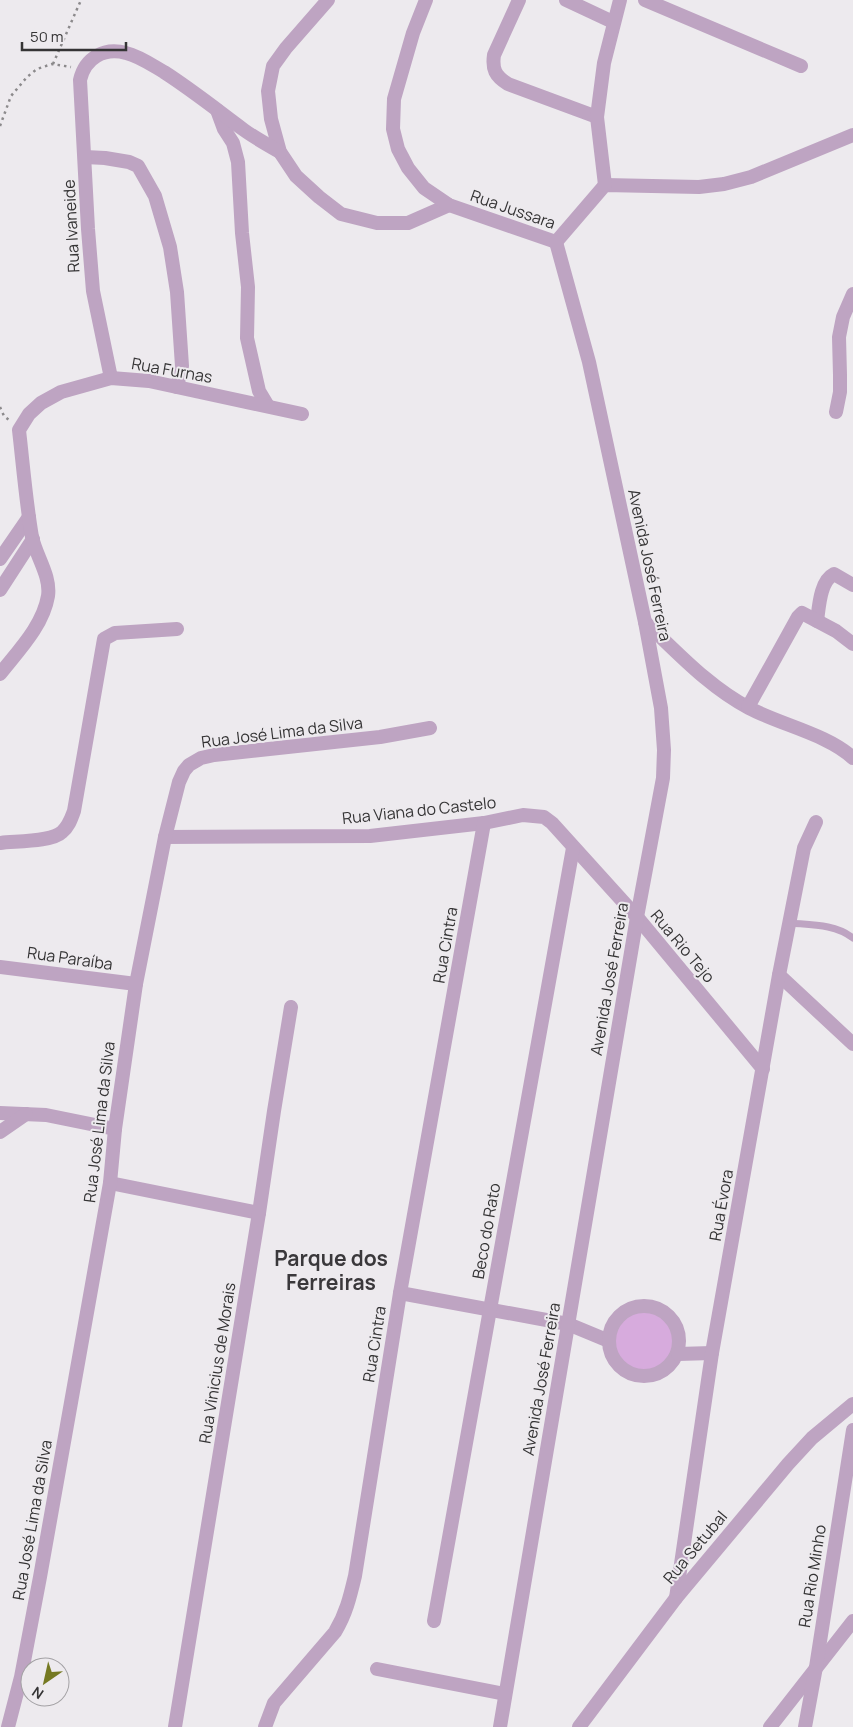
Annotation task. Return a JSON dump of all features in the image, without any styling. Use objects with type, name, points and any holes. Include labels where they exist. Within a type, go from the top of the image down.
[{"type":"street","points":[[328,0],[286,48],[274,66],[268,91],[270,119],[280,152],[296,176],[341,214],[377,223],[408,223],[448,206]]},
{"type":"street","name":"Rua Jussara","points":[[426,0],[402,66],[394,99],[393,129],[398,149],[408,168],[424,188],[448,206],[556,242],[606,185]]},
{"type":"street","points":[[519,0],[494,55],[494,72],[508,84],[597,117]]},
{"type":"street","points":[[566,0],[613,22]]},
{"type":"street","points":[[620,0],[604,63],[597,117],[606,185],[699,187],[724,184],[752,177],[853,135]]},
{"type":"street","points":[[645,0],[800,66]]},
{"type":"street","points":[[82,70],[94,57],[103,53],[126,53],[152,64],[186,86],[246,132],[280,152]]},
{"type":"street","name":"Rua Ivaneide","points":[[82,70],[80,80],[93,291],[112,378]]},
{"type":"street","points":[[216,109],[233,143],[238,162],[242,234],[248,287],[247,338],[259,391],[268,406]]},
{"type":"street","points":[[85,157],[129,162],[138,166],[155,196],[170,247],[177,292],[182,366],[177,387]]},
{"type":"street","name":"Avenida José Ferreira","points":[[500,1727],[637,917],[663,778],[664,750],[661,708],[646,622],[589,362],[556,242]]},
{"type":"street","points":[[836,412],[840,375],[839,337],[843,317],[852,298]]},
{"type":"street","name":"Rua Furnas","points":[[0,674],[24,644],[36,624],[44,610],[48,594],[46,578],[33,539],[29,517],[19,430],[29,414],[40,403],[61,392],[112,378],[149,381],[302,414]]},
{"type":"street","points":[[0,559],[29,517]]},
{"type":"street","points":[[0,590],[33,539]]},
{"type":"street","points":[[817,621],[821,598],[830,576],[834,574],[853,585]]},
{"type":"street","points":[[748,707],[802,613],[836,631],[853,644]]},
{"type":"street","points":[[646,622],[693,668],[731,698],[770,718],[821,738],[853,758]]},
{"type":"street","points":[[0,843],[53,838],[62,833],[69,824],[74,811],[104,639],[115,633],[177,629]]},
{"type":"street","name":"Rua José Lima da Silva","points":[[8,1727],[38,1586],[110,1183],[115,1129],[136,984],[165,836],[179,782],[189,765],[201,758],[380,737],[430,728]]},
{"type":"street","name":"Rua Viana do Castelo","points":[[165,836],[370,836],[484,823],[523,815],[544,817],[552,823],[574,848]]},
{"type":"street","name":"Rua Évora","points":[[676,1598],[712,1353],[779,975],[804,848],[816,822]]},
{"type":"street","name":"Rua Cintra","points":[[266,1727],[274,1703],[335,1632],[343,1619],[355,1576],[400,1292],[484,823]]},
{"type":"street","name":"Rua Rio Tejo","points":[[574,848],[637,917],[763,1069]]},
{"type":"street","name":"Beco do Rato","points":[[434,1621],[489,1308],[574,848]]},
{"type":"street","name":"Rua Paraíba","points":[[0,967],[136,984]]},
{"type":"street","points":[[779,975],[853,1044]]},
{"type":"street","name":"Rua Vinicius de Morais","points":[[175,1726],[291,1007]]},
{"type":"street","points":[[0,1112],[64,1118],[115,1129]]},
{"type":"street","points":[[0,1132],[26,1114]]},
{"type":"street","points":[[110,1183],[259,1213]]},
{"type":"street","points":[[400,1292],[568,1324],[609,1341]]},
{"type":"street","points":[[645,1305],[656,1307],[674,1321],[679,1331],[678,1354],[673,1363],[660,1373],[644,1376],[633,1375],[623,1370],[610,1352],[610,1330],[624,1312],[634,1307],[645,1305]]},
{"type":"street","points":[[678,1354],[712,1353]]},
{"type":"street","name":"Rua Setubal","points":[[579,1727],[676,1598],[788,1464],[812,1438],[853,1404]]},
{"type":"street","name":"Rua Rio Minho","points":[[805,1727],[853,1430]]},
{"type":"street","points":[[770,1727],[853,1621]]},
{"type":"street","points":[[377,1668],[505,1694]]},
{"type":"lane","points":[[789,923],[825,926],[848,934],[853,938]]},
{"type":"path","points":[[53,64],[81,0]]},
{"type":"path","points":[[0,126],[11,96],[37,69],[53,64],[82,70]]},
{"type":"shaded area","points":[[639,1311],[651,1311],[662,1316],[670,1324],[675,1335],[673,1353],[662,1366],[651,1371],[639,1371],[628,1366],[620,1358],[615,1347],[615,1335],[620,1324],[628,1316]]},
{"type":"district","name":"Parque dos Ferreiras","points":[[331,1271]]}]
